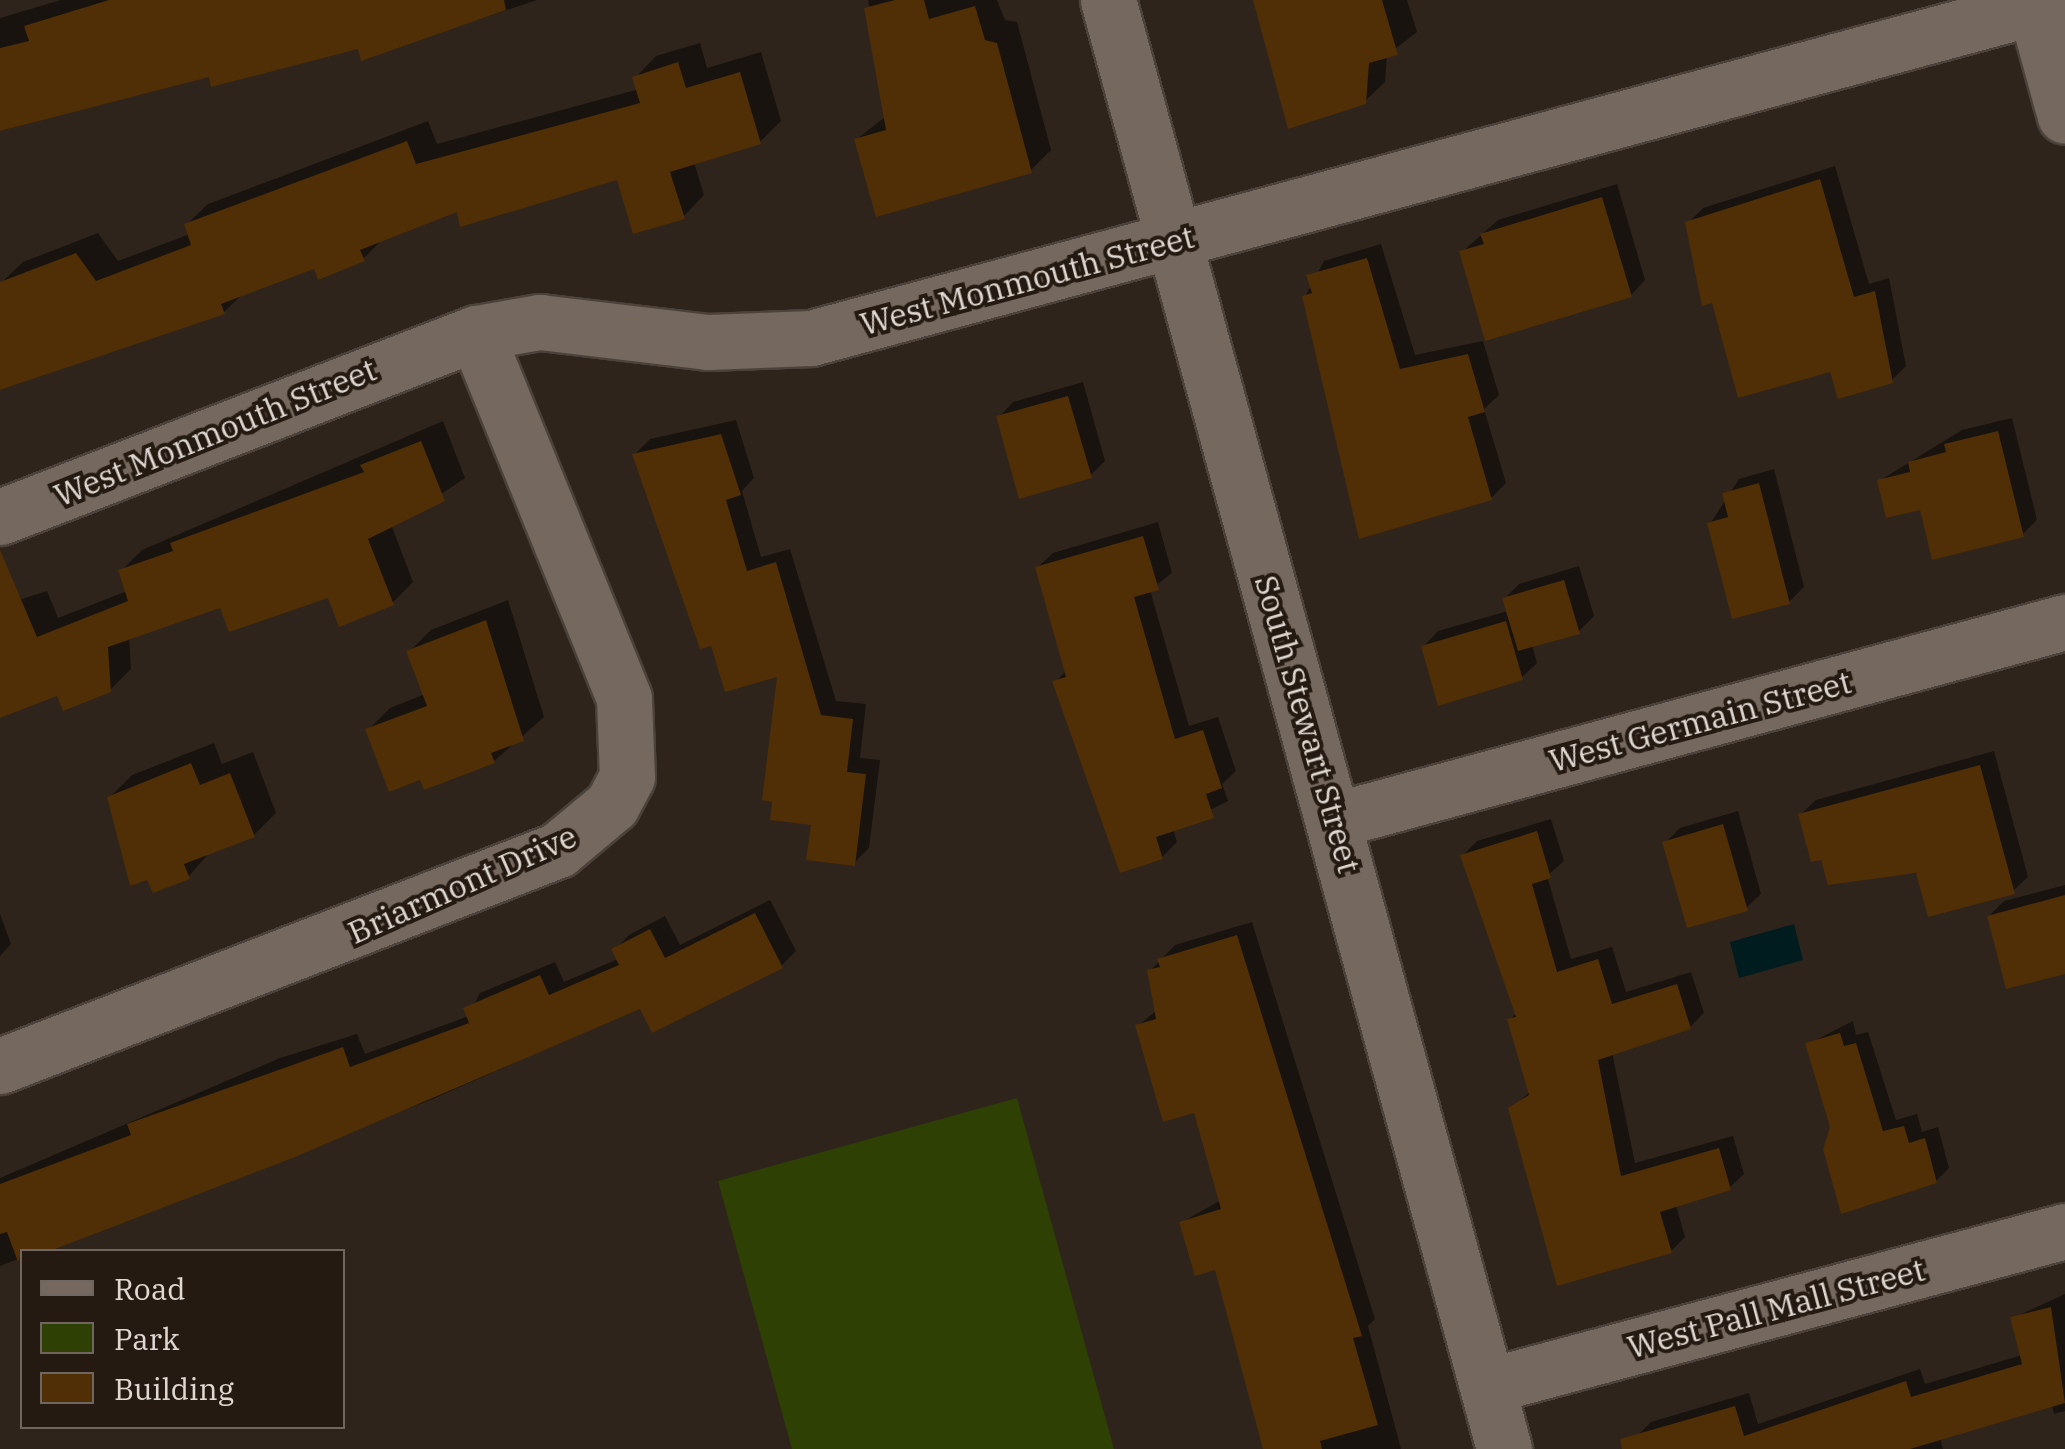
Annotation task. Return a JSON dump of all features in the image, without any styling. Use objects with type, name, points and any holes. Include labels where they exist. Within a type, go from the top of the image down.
[{"type":"street","name":"South Stewart Street","points":[[1108,0],[1504,1449]]},
{"type":"street","name":"West Monmouth Street","points":[[0,517],[476,334],[540,322],[708,342],[812,338],[2043,2]]},
{"type":"street","points":[[2043,2],[2065,116]]},
{"type":"street","name":"Briarmont Drive","points":[[0,1066],[558,850],[612,805],[627,778],[624,698],[476,334]]},
{"type":"street","name":"West Germain Street","points":[[1335,820],[2065,622]]},
{"type":"street","name":"West Pall Mall Street","points":[[1487,1386],[2065,1231]]},
{"type":"green space","points":[[1017,1098],[1114,1449],[792,1449],[718,1181]]},
{"type":"water","points":[[1794,924],[1803,960],[1739,978],[1730,942]]},
{"type":"building","points":[[109,0],[504,0],[506,10],[361,61],[358,49],[211,87],[209,77],[0,131],[0,48],[29,41],[24,26]]},
{"type":"building","points":[[895,0],[924,0],[929,19],[975,6],[985,40],[997,43],[1032,173],[876,217],[854,139],[886,130],[864,8]]},
{"type":"building","points":[[1253,0],[1382,0],[1398,55],[1369,63],[1366,104],[1288,129]]},
{"type":"building","points":[[678,62],[686,88],[740,72],[761,144],[670,172],[685,219],[633,234],[617,180],[460,227],[457,212],[360,250],[365,261],[318,280],[314,269],[221,304],[225,314],[0,390],[0,282],[76,253],[96,281],[191,245],[184,224],[407,141],[416,164],[640,103],[632,77]]},
{"type":"building","points":[[1820,179],[1854,297],[1875,291],[1893,383],[1838,399],[1830,372],[1738,398],[1712,303],[1702,306],[1685,222]]},
{"type":"building","points":[[1602,197],[1632,297],[1485,341],[1459,251],[1484,244],[1480,234]]},
{"type":"building","points":[[1367,258],[1400,369],[1468,354],[1485,412],[1468,417],[1492,500],[1359,539],[1302,296],[1312,293],[1306,275]]},
{"type":"building","points":[[1068,396],[1092,478],[1019,499],[996,416]]},
{"type":"building","points":[[1998,431],[2024,537],[1932,560],[1920,510],[1886,518],[1877,480],[1910,472],[1908,462],[1946,452],[1944,444]]},
{"type":"building","points":[[721,434],[741,495],[726,500],[747,571],[776,562],[821,715],[853,719],[847,772],[866,774],[855,866],[806,860],[811,825],[770,820],[772,802],[762,800],[777,677],[725,692],[711,646],[700,649],[632,454]]},
{"type":"building","points":[[421,441],[445,501],[368,539],[394,605],[339,627],[328,598],[229,632],[220,608],[108,647],[111,692],[63,711],[57,696],[0,718],[0,550],[37,637],[128,601],[118,570],[173,551],[170,543],[364,472],[360,465]]},
{"type":"building","points":[[1759,483],[1790,604],[1732,619],[1707,523],[1728,517],[1722,493]]},
{"type":"building","points":[[1143,536],[1159,590],[1134,597],[1175,739],[1203,730],[1222,788],[1206,794],[1214,818],[1156,837],[1163,859],[1120,873],[1052,681],[1066,677],[1035,567]]},
{"type":"building","points":[[1564,580],[1580,634],[1518,651],[1502,598]]},
{"type":"building","points":[[486,620],[524,741],[491,753],[495,763],[424,790],[420,780],[389,792],[365,729],[427,706],[406,651]]},
{"type":"building","points":[[1506,621],[1523,680],[1438,706],[1421,646]]},
{"type":"building","points":[[191,763],[200,785],[230,773],[255,837],[184,864],[190,879],[153,893],[147,880],[130,886],[107,797]]},
{"type":"building","points":[[1980,765],[2015,894],[1928,917],[1916,873],[1828,885],[1821,860],[1811,862],[1798,814]]},
{"type":"building","points":[[1723,824],[1748,911],[1687,928],[1662,842]]},
{"type":"building","points":[[1537,831],[1551,878],[1532,884],[1557,972],[1598,959],[1612,1004],[1677,984],[1691,1029],[1598,1060],[1621,1176],[1719,1148],[1731,1190],[1660,1212],[1672,1253],[1557,1286],[1508,1108],[1529,1095],[1507,1019],[1516,1017],[1460,855]]},
{"type":"building","points":[[2065,895],[2065,974],[2006,989],[1987,916]]},
{"type":"building","points":[[755,913],[783,968],[652,1033],[640,1009],[295,1157],[55,1249],[20,1249],[18,1262],[7,1232],[0,1234],[0,1184],[131,1135],[127,1124],[343,1047],[350,1067],[469,1023],[463,1008],[540,975],[549,995],[619,965],[611,949],[650,929],[665,958]]},
{"type":"building","points":[[1237,935],[1362,1336],[1353,1338],[1378,1425],[1320,1441],[1322,1449],[1263,1449],[1215,1270],[1195,1276],[1179,1222],[1221,1209],[1194,1113],[1163,1122],[1135,1025],[1156,1019],[1147,970],[1160,967],[1157,959]]},
{"type":"building","points":[[1840,1033],[1844,1046],[1856,1043],[1883,1131],[1904,1126],[1909,1143],[1925,1138],[1937,1183],[1841,1214],[1823,1149],[1830,1127],[1805,1043]]},
{"type":"building","points":[[2051,1307],[2065,1403],[1910,1449],[1622,1449],[1620,1439],[1735,1406],[1744,1436],[1906,1381],[1911,1397],[2022,1364],[2010,1317]]}]
